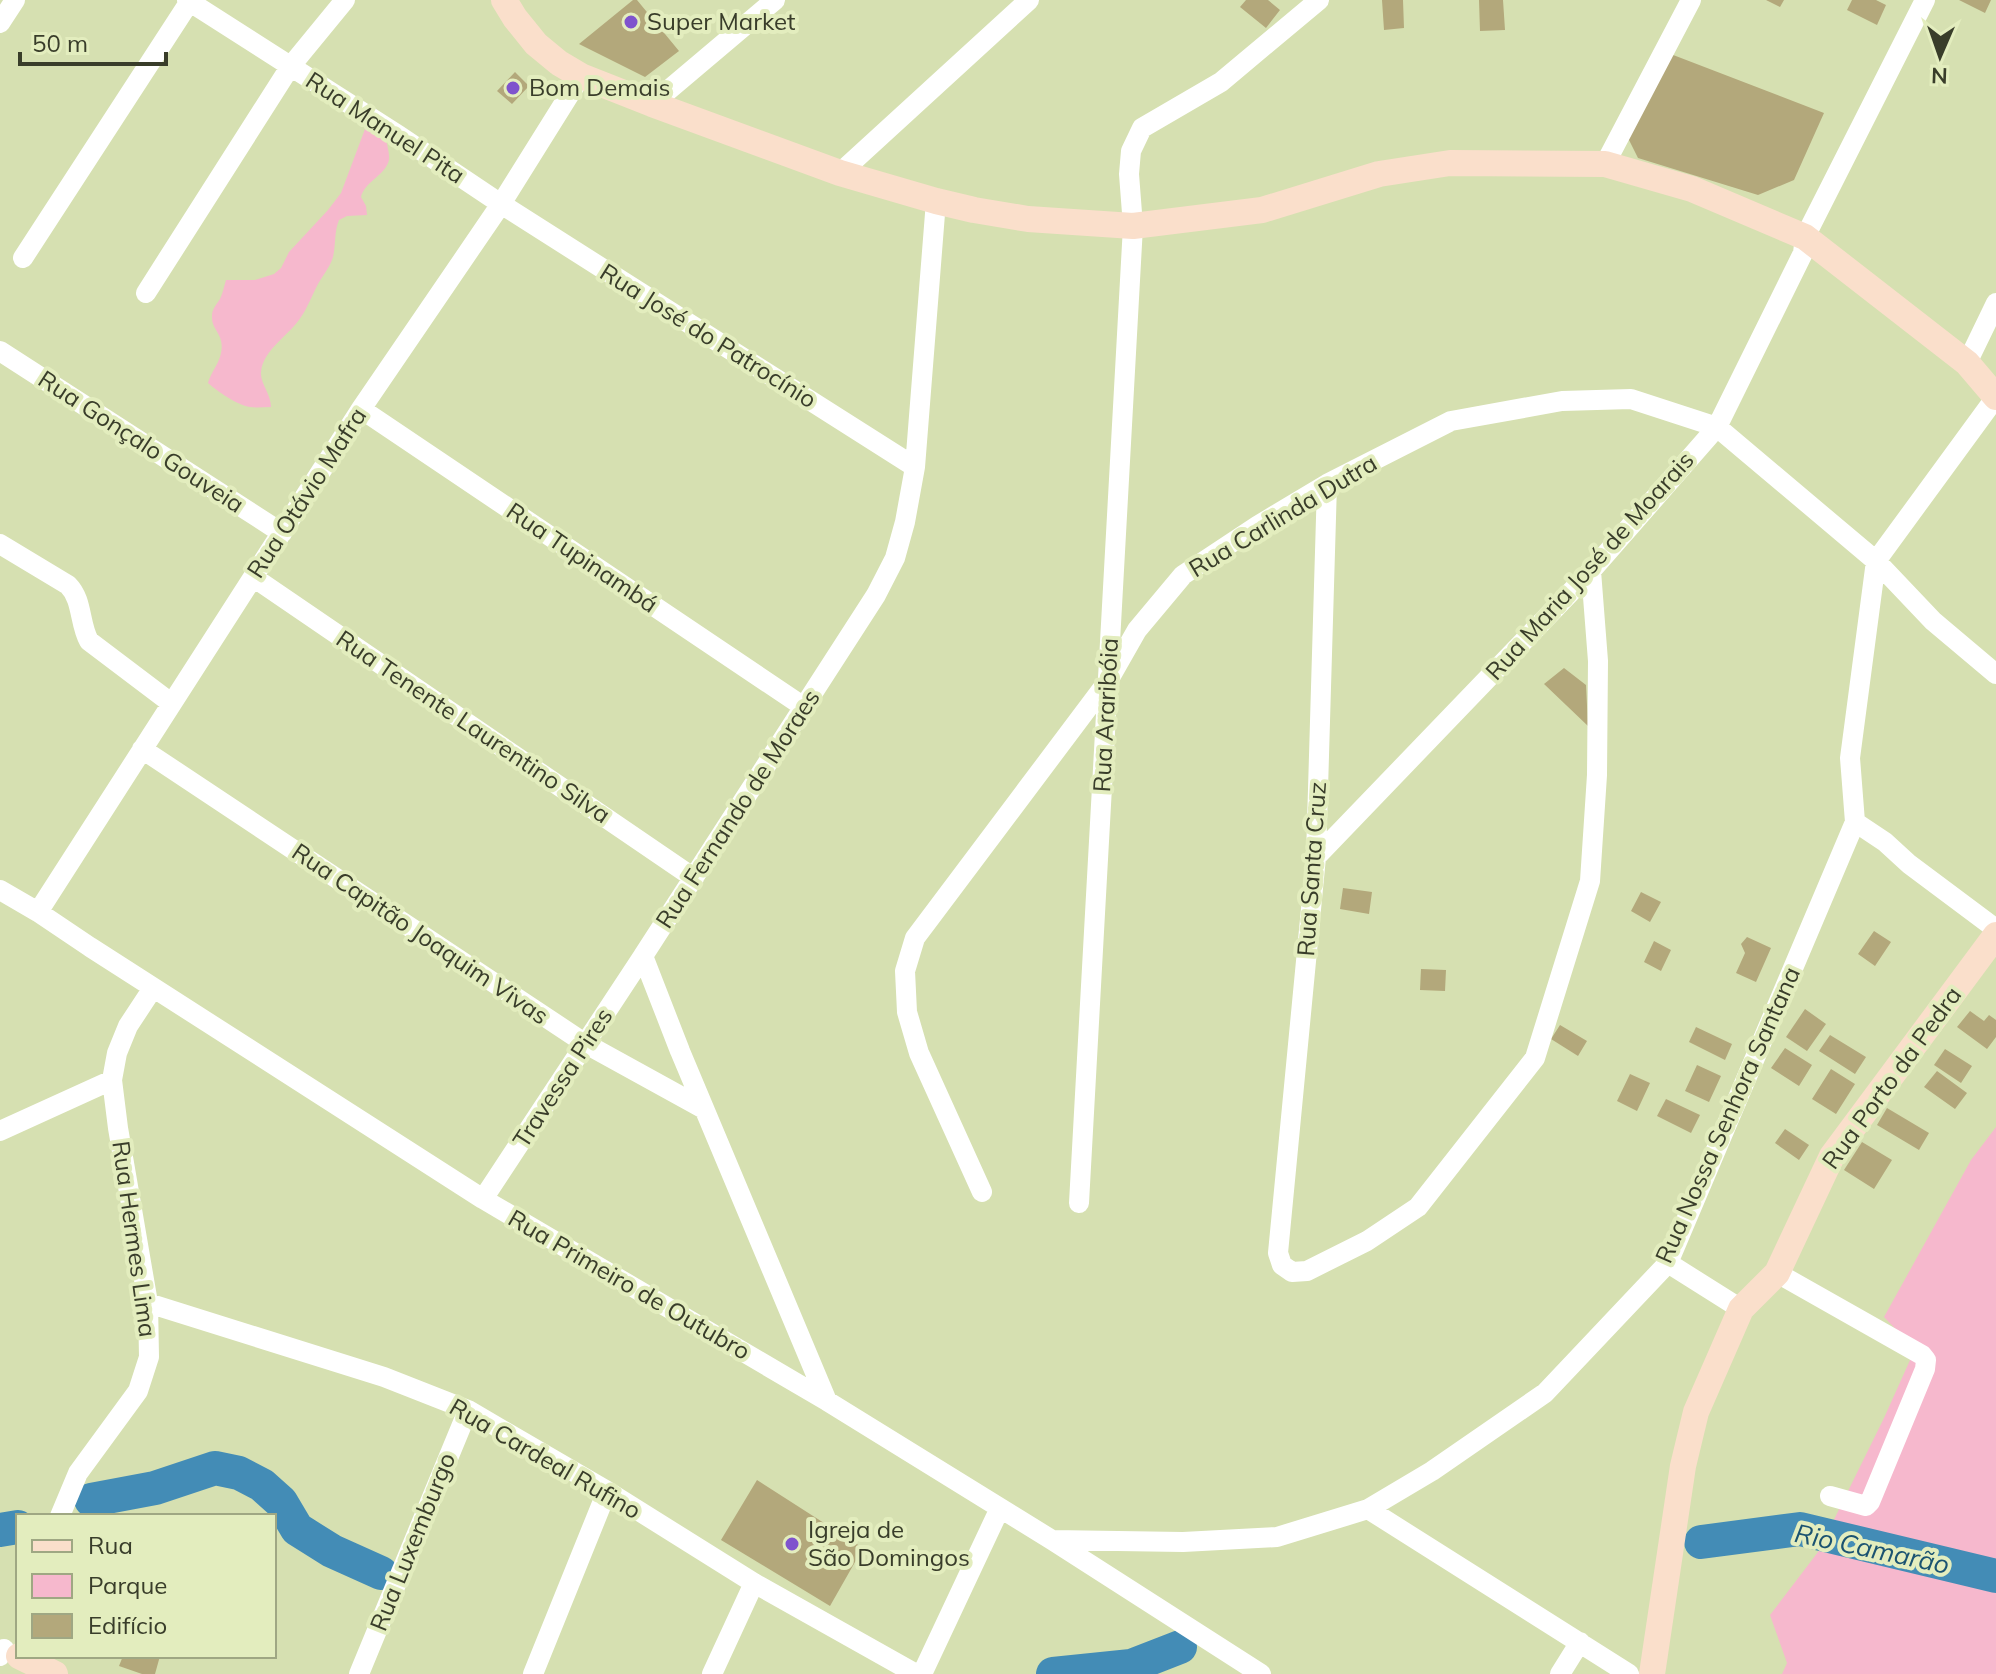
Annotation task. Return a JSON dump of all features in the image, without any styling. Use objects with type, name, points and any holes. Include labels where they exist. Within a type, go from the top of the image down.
[{"type":"main road","points":[[504,0],[536,44],[581,76],[840,173],[936,201],[1028,219],[1133,226],[1262,210],[1379,174],[1450,163],[1605,164],[1692,189],[1805,237],[1967,363],[1996,397]]},
{"type":"main road","name":"Rua Porto da Pedra","points":[[1652,1674],[1683,1466],[1696,1412],[1741,1309],[1777,1273],[1832,1156],[1996,932]]},
{"type":"main road","points":[[21,1658],[55,1674]]},
{"type":"street","points":[[0,23],[15,0]]},
{"type":"street","points":[[146,293],[290,67],[345,0]]},
{"type":"street","points":[[652,104],[775,0]]},
{"type":"street","points":[[840,173],[1029,0]]},
{"type":"street","name":"Rua Araribóia","points":[[1079,1203],[1133,226],[1129,174],[1131,151],[1142,128],[1221,82],[1319,0]]},
{"type":"street","points":[[1605,164],[1691,0]]},
{"type":"street","name":"Rua Maria José de Moarais","points":[[1316,857],[1591,571],[1717,427],[1803,253],[1805,237],[1925,0]]},
{"type":"street","points":[[23,258],[188,1]]},
{"type":"street","name":"Rua Manuel Pita","points":[[188,1],[501,204]]},
{"type":"street","name":"Rua Otávio Mafra","points":[[38,912],[361,409],[501,204],[581,76]]},
{"type":"street","name":"Rua Fernando de Moraes","points":[[827,1401],[643,956],[876,595],[895,558],[915,467],[936,201]]},
{"type":"street","name":"Rua José do Patrocínio","points":[[501,204],[915,467]]},
{"type":"street","points":[[1967,363],[1996,303]]},
{"type":"street","name":"Rua Gonçalo Gouveia","points":[[0,351],[282,533]]},
{"type":"street","points":[[1876,561],[1996,397]]},
{"type":"street","name":"Rua Carlinda Dutra","points":[[982,1192],[919,1053],[907,1012],[905,971],[915,938],[1108,681],[1137,630],[1183,575],[1327,484],[1451,421],[1562,401],[1631,399],[1717,427],[1876,561],[1933,621],[1996,674]]},
{"type":"street","name":"Rua Tupinambá","points":[[361,409],[804,707]]},
{"type":"street","name":"Rua Santa Cruz","points":[[1327,484],[1316,857],[1278,1253],[1282,1265],[1292,1272],[1307,1271],[1367,1241],[1418,1207],[1535,1058],[1590,881],[1598,703],[1591,571]]},
{"type":"street","points":[[0,544],[68,585],[75,592],[89,641],[171,703]]},
{"type":"street","name":"Rua Nossa Senhora Santana","points":[[1052,1540],[1183,1542],[1277,1537],[1368,1509],[1432,1471],[1545,1393],[1668,1263],[1855,822],[1850,758],[1876,561]]},
{"type":"street","name":"Rua Tenente Laurentino Silva","points":[[253,577],[694,878]]},
{"type":"street","name":"Rua Capitão Joaquim Vivas","points":[[142,749],[586,1044],[704,1109]]},
{"type":"street","points":[[1855,822],[1885,842],[1996,932]]},
{"type":"street","name":"Rua Primeiro de Outubro","points":[[0,890],[483,1199],[827,1401],[1261,1674]]},
{"type":"street","name":"Travessa Pires","points":[[483,1199],[643,956]]},
{"type":"street","name":"Rua Hermes Lima","points":[[61,1514],[78,1473],[138,1391],[149,1357],[148,1303],[112,1080],[117,1053],[128,1026],[153,988]]},
{"type":"street","points":[[0,1131],[112,1080]]},
{"type":"street","points":[[1668,1263],[1741,1309]]},
{"type":"street","points":[[1777,1273],[1926,1360],[1870,1502],[1866,1506],[1830,1496]]},
{"type":"street","name":"Rua Cardeal Rufino","points":[[148,1303],[384,1377],[468,1410],[607,1491],[754,1583],[919,1674]]},
{"type":"street","name":"Rua Luxemburgo","points":[[359,1674],[468,1410]]},
{"type":"street","points":[[533,1674],[607,1491]]},
{"type":"street","points":[[919,1674],[1000,1508]]},
{"type":"street","points":[[1368,1509],[1629,1674]]},
{"type":"street","points":[[712,1674],[754,1583]]},
{"type":"street","points":[[1560,1674],[1580,1642]]},
{"type":"green space","points":[[369,127],[385,134],[389,160],[384,170],[363,191],[361,197],[367,215],[347,216],[339,220],[330,264],[301,317],[272,349],[263,364],[261,376],[271,407],[239,404],[208,383],[222,346],[212,314],[226,280],[255,280],[274,274],[281,268],[289,252],[341,193],[365,129]]},
{"type":"green space","points":[[1996,1127],[1996,1674],[1782,1674],[1787,1663],[1770,1615],[1818,1552],[1915,1349],[1884,1317],[1971,1160]]},
{"type":"building","name":"Super Market","points":[[633,0],[637,0],[679,51],[645,77],[579,44]]},
{"type":"building","points":[[1246,0],[1268,0],[1280,10],[1266,28],[1240,7]]},
{"type":"building","points":[[1382,0],[1403,0],[1404,28],[1384,30]]},
{"type":"building","points":[[1479,0],[1503,0],[1505,30],[1480,31]]},
{"type":"building","points":[[1766,0],[1784,0],[1780,7]]},
{"type":"building","points":[[1852,0],[1876,0],[1886,5],[1877,25],[1847,10]]},
{"type":"building","points":[[1959,0],[1991,0],[1985,13]]},
{"type":"building","points":[[1668,53],[1824,113],[1794,180],[1758,195],[1638,158],[1626,134]]},
{"type":"building","name":"Bom Demais","points":[[515,72],[529,86],[512,104],[497,91]]},
{"type":"building","points":[[1564,668],[1586,685],[1588,726],[1544,684]]},
{"type":"building","points":[[1343,888],[1372,892],[1369,914],[1340,909]]},
{"type":"building","points":[[1641,892],[1661,902],[1650,922],[1631,911]]},
{"type":"building","points":[[1874,931],[1891,942],[1875,966],[1858,954]]},
{"type":"building","points":[[1747,937],[1771,948],[1756,982],[1736,973],[1745,953],[1741,944]]},
{"type":"building","points":[[1654,941],[1671,950],[1661,971],[1644,962]]},
{"type":"building","points":[[1421,969],[1446,970],[1445,991],[1420,990]]},
{"type":"building","points":[[1805,1009],[1826,1024],[1807,1051],[1786,1037]]},
{"type":"building","points":[[1970,1011],[1984,1021],[1989,1015],[1996,1020],[1996,1037],[1987,1049],[1957,1027]]},
{"type":"building","points":[[1560,1025],[1587,1041],[1578,1056],[1551,1039]]},
{"type":"building","points":[[1696,1027],[1732,1044],[1725,1060],[1689,1042]]},
{"type":"building","points":[[1830,1035],[1866,1057],[1855,1074],[1819,1051]]},
{"type":"building","points":[[1785,1048],[1812,1065],[1799,1086],[1771,1068]]},
{"type":"building","points":[[1945,1049],[1972,1066],[1961,1083],[1934,1065]]},
{"type":"building","points":[[1697,1065],[1721,1076],[1709,1102],[1685,1091]]},
{"type":"building","points":[[1831,1069],[1855,1084],[1836,1114],[1812,1099]]},
{"type":"building","points":[[1937,1071],[1967,1093],[1955,1109],[1924,1087]]},
{"type":"building","points":[[1630,1074],[1650,1083],[1637,1111],[1617,1101]]},
{"type":"building","points":[[1666,1099],[1700,1115],[1691,1133],[1657,1116]]},
{"type":"building","points":[[1887,1108],[1929,1133],[1919,1150],[1877,1125]]},
{"type":"building","points":[[1785,1129],[1809,1145],[1799,1160],[1775,1143]]},
{"type":"building","points":[[1862,1142],[1892,1160],[1874,1189],[1844,1170]]},
{"type":"building","name":"Igreja de São Domingos","points":[[757,1480],[863,1548],[830,1606],[721,1540]]},
{"type":"building","points":[[122,1658],[159,1658],[155,1674],[142,1674],[119,1666]]},
{"type":"waterway","name":"Rio Camarão","points":[[91,1500],[155,1488],[215,1468],[239,1473],[262,1485],[281,1502],[297,1529],[332,1551],[381,1573]]},
{"type":"waterway","name":"Rio Camarão","points":[[0,1530],[16,1527]]},
{"type":"waterway","name":"Rio Camarão","points":[[1701,1542],[1800,1529],[1996,1576]]},
{"type":"waterway","name":"Rio Camarão","points":[[1053,1674],[1131,1666],[1180,1647]]},
{"type":"place","name":"Super Market","points":[[631,22]]},
{"type":"place","name":"Bom Demais","points":[[513,88]]},
{"type":"place","name":"Igreja de São Domingos","points":[[792,1544]]}]
